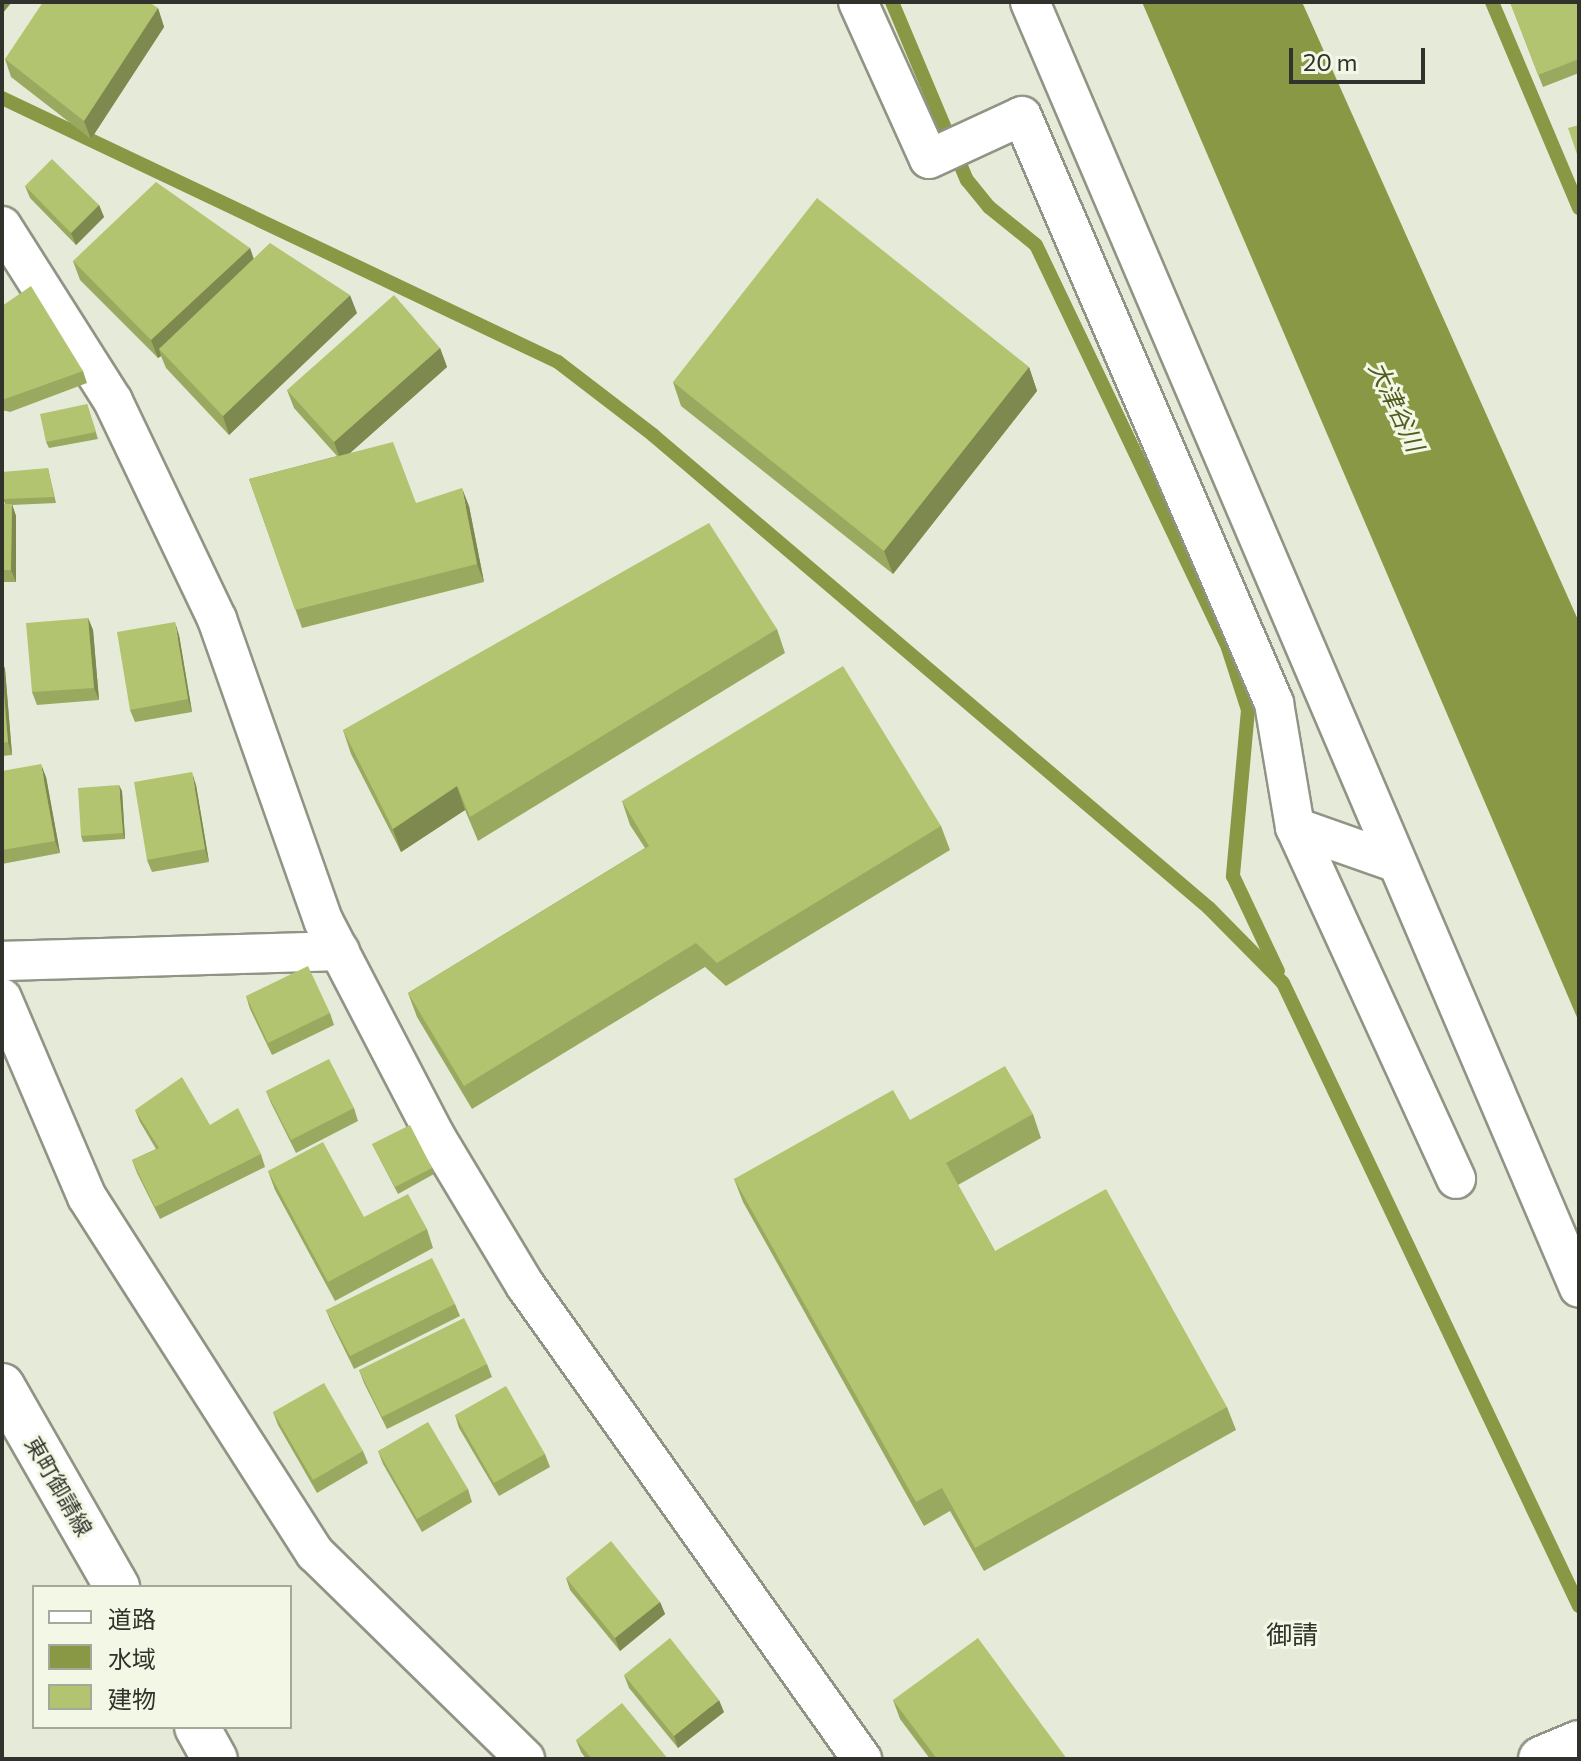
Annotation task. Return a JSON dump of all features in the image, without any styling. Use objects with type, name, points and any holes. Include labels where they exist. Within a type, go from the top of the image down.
[{"type":"street","points":[[858,2],[929,159],[1071,96]]},
{"type":"street","points":[[1030,2],[1579,1288]]},
{"type":"street","points":[[1022,116],[1274,703],[1295,827],[1456,1179]]},
{"type":"street","points":[[2,226],[113,401],[217,619],[324,922],[436,1137],[525,1285],[862,1759]]},
{"type":"street","points":[[1295,827],[1397,863]]},
{"type":"street","points":[[2,961],[340,951]]},
{"type":"street","points":[[2,998],[87,1197],[315,1553],[525,1759]]},
{"type":"street","name":"東町御請線","points":[[2,1386],[116,1585]]},
{"type":"street","points":[[198,1729],[215,1759]]},
{"type":"street","points":[[1541,1759],[1579,1743]]},
{"type":"water","name":"大津谷川","points":[[1142,2],[1302,2],[1579,622],[1579,1022]]},
{"type":"building","points":[[43,2],[149,2],[158,8],[84,121],[5,59]]},
{"type":"building","points":[[1510,2],[1579,2],[1579,59],[1538,75]]},
{"type":"building","points":[[1579,125],[1579,160],[1568,128]]},
{"type":"building","points":[[52,159],[99,205],[71,233],[25,186]]},
{"type":"building","points":[[156,182],[250,248],[151,340],[73,261]]},
{"type":"building","points":[[817,198],[1029,367],[884,551],[673,382]]},
{"type":"building","points":[[270,243],[350,295],[223,416],[159,349]]},
{"type":"building","points":[[31,286],[83,371],[5,399],[2,398],[2,306]]},
{"type":"building","points":[[394,295],[440,348],[334,442],[287,390]]},
{"type":"building","points":[[87,404],[96,432],[46,442],[40,414]]},
{"type":"building","points":[[393,442],[416,503],[462,488],[477,564],[295,610],[249,479]]},
{"type":"building","points":[[48,468],[54,497],[3,499],[2,472]]},
{"type":"building","points":[[2,504],[12,504],[11,570],[2,570]]},
{"type":"building","points":[[709,523],[777,629],[470,817],[457,786],[393,829],[343,730]]},
{"type":"building","points":[[88,618],[94,688],[32,692],[26,623]]},
{"type":"building","points":[[175,622],[188,699],[130,710],[117,632]]},
{"type":"building","points":[[843,666],[941,826],[717,963],[696,943],[464,1086],[408,993],[649,846],[622,801]]},
{"type":"building","points":[[2,674],[8,742],[2,743]]},
{"type":"building","points":[[41,764],[55,841],[2,850],[2,771]]},
{"type":"building","points":[[192,772],[205,849],[147,860],[134,782]]},
{"type":"building","points":[[119,785],[123,833],[81,836],[78,788]]},
{"type":"building","points":[[308,966],[330,1013],[268,1043],[246,996]]},
{"type":"building","points":[[329,1059],[354,1108],[291,1140],[266,1091]]},
{"type":"building","points":[[1005,1066],[1033,1114],[946,1163],[995,1251],[1106,1189],[1227,1407],[975,1548],[942,1488],[916,1502],[734,1179],[893,1090],[910,1120]]},
{"type":"building","points":[[182,1077],[210,1125],[238,1108],[261,1154],[155,1207],[132,1160],[159,1148],[135,1110]]},
{"type":"building","points":[[410,1125],[432,1168],[395,1187],[372,1144]]},
{"type":"building","points":[[323,1142],[364,1217],[408,1194],[427,1229],[328,1282],[268,1171]]},
{"type":"building","points":[[432,1258],[455,1304],[350,1356],[326,1310]]},
{"type":"building","points":[[464,1318],[487,1364],[382,1417],[359,1370]]},
{"type":"building","points":[[324,1383],[363,1451],[313,1480],[273,1412]]},
{"type":"building","points":[[506,1386],[545,1454],[494,1483],[455,1415]]},
{"type":"building","points":[[428,1422],[468,1489],[417,1519],[378,1451]]},
{"type":"building","points":[[611,1541],[660,1602],[615,1638],[566,1578]]},
{"type":"building","points":[[670,1638],[719,1700],[674,1736],[624,1675]]},
{"type":"building","points":[[978,1638],[1067,1759],[937,1759],[893,1700]]},
{"type":"building","points":[[622,1703],[668,1759],[592,1759],[576,1740]]},
{"type":"waterway","points":[[892,2],[967,180],[989,207],[1036,245],[1228,648],[1248,710],[1233,876],[1278,971]]},
{"type":"waterway","points":[[1492,2],[1579,208]]},
{"type":"waterway","points":[[2,98],[558,362],[653,435],[1209,908],[1283,983],[1579,1606]]},
{"type":"district","name":"御請","points":[[1292,1634]]}]
